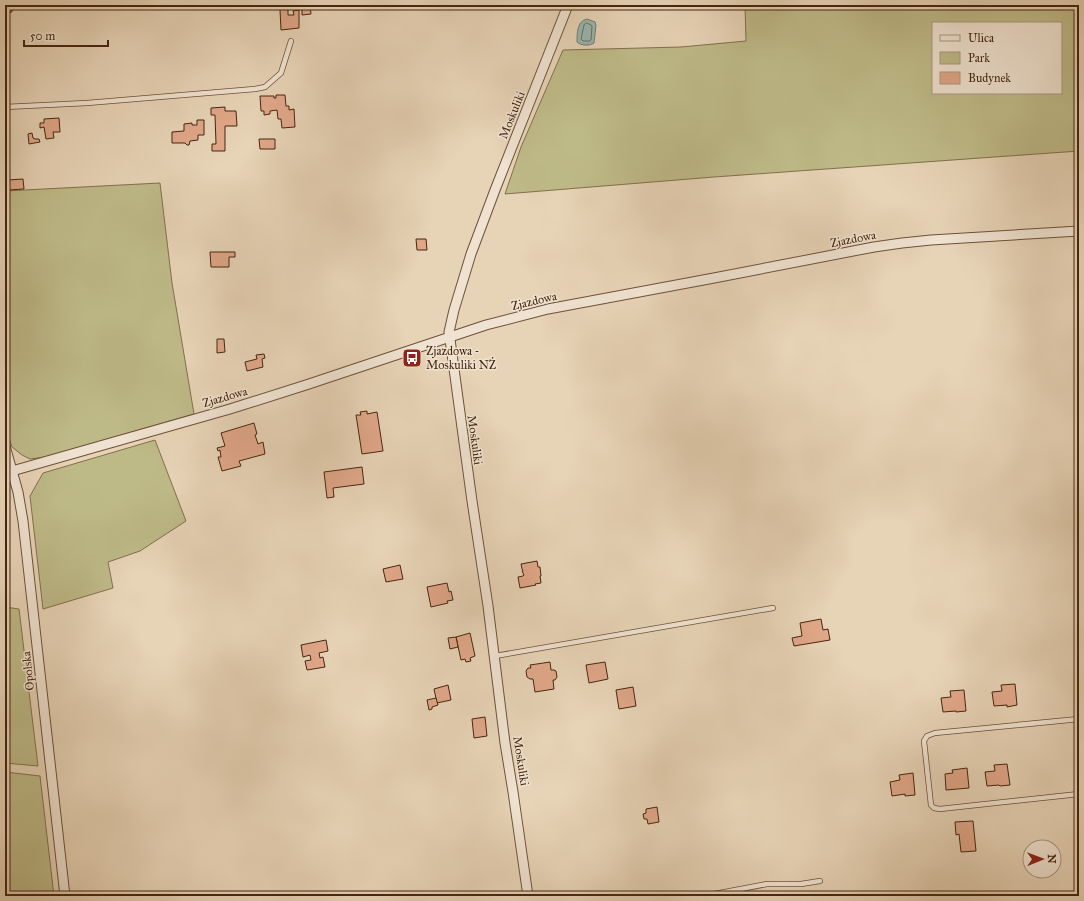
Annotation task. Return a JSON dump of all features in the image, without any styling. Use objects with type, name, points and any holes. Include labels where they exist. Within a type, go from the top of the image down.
[{"type":"street","name":"Moskuliki","points":[[528,896],[505,742],[495,656],[490,634],[488,606],[449,332],[451,320],[471,254],[568,5]]},
{"type":"street","name":"Zjazdowa","points":[[12,471],[249,403],[486,325],[548,309],[874,247],[931,240],[1079,231]]},
{"type":"street","name":"Opolska","points":[[5,446],[18,492],[23,521],[65,896]]},
{"type":"lane","points":[[5,106],[87,103],[265,87],[281,73],[291,41]]},
{"type":"lane","points":[[495,656],[773,608]]},
{"type":"lane","points":[[1079,719],[935,733],[927,736],[924,741],[931,805],[934,808],[940,809],[1079,794]]},
{"type":"lane","points":[[704,896],[767,884],[801,884],[820,881]]},
{"type":"green space","points":[[745,5],[1079,5],[1079,151],[714,177],[505,194],[521,147],[563,50],[681,47],[746,41]]},
{"type":"green space","points":[[160,183],[172,283],[194,414],[45,457],[30,459],[12,447],[5,427],[5,191]]},
{"type":"green space","points":[[155,440],[186,521],[140,551],[108,562],[113,588],[43,609],[30,496],[43,473]]},
{"type":"green space","points":[[5,607],[19,609],[38,766],[5,763]]},
{"type":"green space","points":[[5,772],[40,776],[54,896],[5,896]]},
{"type":"water","points":[[587,19],[595,22],[596,25],[594,43],[590,45],[577,42],[579,25]]},
{"type":"building","points":[[5,5],[12,5],[12,12],[5,13]]},
{"type":"building","points":[[278,5],[286,5],[288,15],[294,15],[293,11],[299,10],[299,28],[281,30],[280,10]]},
{"type":"building","points":[[302,5],[310,5],[311,14],[302,15]]},
{"type":"building","points":[[276,95],[285,95],[286,106],[289,106],[289,110],[294,109],[295,127],[282,128],[281,119],[278,119],[277,110],[270,111],[270,114],[264,115],[264,111],[261,111],[260,96],[274,96],[274,98],[276,98]]},
{"type":"building","points":[[225,107],[225,111],[236,111],[237,126],[225,126],[225,151],[212,151],[212,144],[216,144],[215,115],[211,115],[211,108]]},
{"type":"building","points":[[59,118],[60,132],[53,132],[54,138],[46,139],[44,127],[40,128],[40,123],[44,123],[44,119]]},
{"type":"building","points":[[197,120],[204,120],[204,135],[198,135],[198,140],[190,141],[189,145],[185,143],[172,143],[172,132],[184,131],[184,124],[192,123],[192,125],[197,125]]},
{"type":"building","points":[[32,133],[33,138],[39,139],[40,142],[29,144],[28,134]]},
{"type":"building","points":[[259,139],[275,139],[275,149],[260,149]]},
{"type":"building","points":[[23,179],[24,189],[9,190],[8,180]]},
{"type":"building","points":[[416,239],[426,239],[427,250],[417,250]]},
{"type":"building","points":[[210,252],[235,252],[235,257],[229,257],[229,267],[211,267]]},
{"type":"building","points":[[217,339],[224,339],[225,352],[217,353]]},
{"type":"building","points":[[264,354],[265,358],[262,359],[263,367],[247,371],[245,362],[257,359],[256,355]]},
{"type":"building","points":[[367,411],[367,414],[377,412],[383,451],[362,454],[356,415],[361,415],[360,412]]},
{"type":"building","points":[[254,423],[257,434],[255,435],[258,444],[263,442],[265,454],[239,461],[241,466],[222,471],[218,457],[221,457],[220,450],[218,451],[217,448],[225,446],[221,433]]},
{"type":"building","points":[[362,467],[364,484],[333,488],[334,497],[327,498],[324,472]]},
{"type":"building","points":[[537,561],[538,567],[540,567],[541,583],[520,588],[518,577],[524,575],[521,564]]},
{"type":"building","points":[[400,565],[403,579],[386,582],[383,569]]},
{"type":"building","points":[[447,583],[453,600],[447,601],[448,603],[431,607],[427,587]]},
{"type":"building","points":[[821,619],[823,630],[828,629],[830,640],[794,646],[792,638],[802,636],[800,623]]},
{"type":"building","points":[[470,633],[475,656],[470,658],[471,661],[466,662],[465,659],[461,660],[456,637]]},
{"type":"building","points":[[456,637],[458,647],[450,649],[448,638]]},
{"type":"building","points":[[326,640],[328,651],[319,653],[320,658],[323,657],[325,667],[307,670],[305,661],[311,660],[310,655],[303,657],[301,645]]},
{"type":"building","points":[[550,662],[551,670],[556,671],[557,677],[553,680],[554,689],[535,692],[533,679],[527,677],[526,671],[528,668],[531,668],[530,665]]},
{"type":"building","points":[[605,662],[608,679],[589,683],[586,665]]},
{"type":"building","points":[[1015,684],[1017,705],[1007,707],[1007,705],[994,706],[992,692],[1002,691],[1001,685]]},
{"type":"building","points":[[448,685],[451,700],[437,703],[434,689]]},
{"type":"building","points":[[633,687],[636,706],[619,709],[616,690]]},
{"type":"building","points":[[964,690],[966,711],[943,712],[941,698],[951,697],[950,691]]},
{"type":"building","points":[[436,698],[438,705],[429,710],[427,700]]},
{"type":"building","points":[[485,717],[487,736],[474,738],[472,719]]},
{"type":"building","points":[[1007,764],[1010,785],[987,786],[985,772],[995,771],[994,765]]},
{"type":"building","points":[[967,768],[969,788],[946,790],[945,774],[953,773],[952,770]]},
{"type":"building","points":[[913,773],[915,795],[905,796],[905,794],[892,796],[890,782],[900,780],[899,775]]},
{"type":"building","points":[[657,807],[659,822],[648,824],[647,819],[644,819],[643,814],[646,813],[646,809]]},
{"type":"building","points":[[973,821],[976,851],[961,852],[959,834],[956,835],[955,822]]},
{"type":"place","name":"Zjazdowa - Moskuliki NŻ","points":[[412,358]]}]
